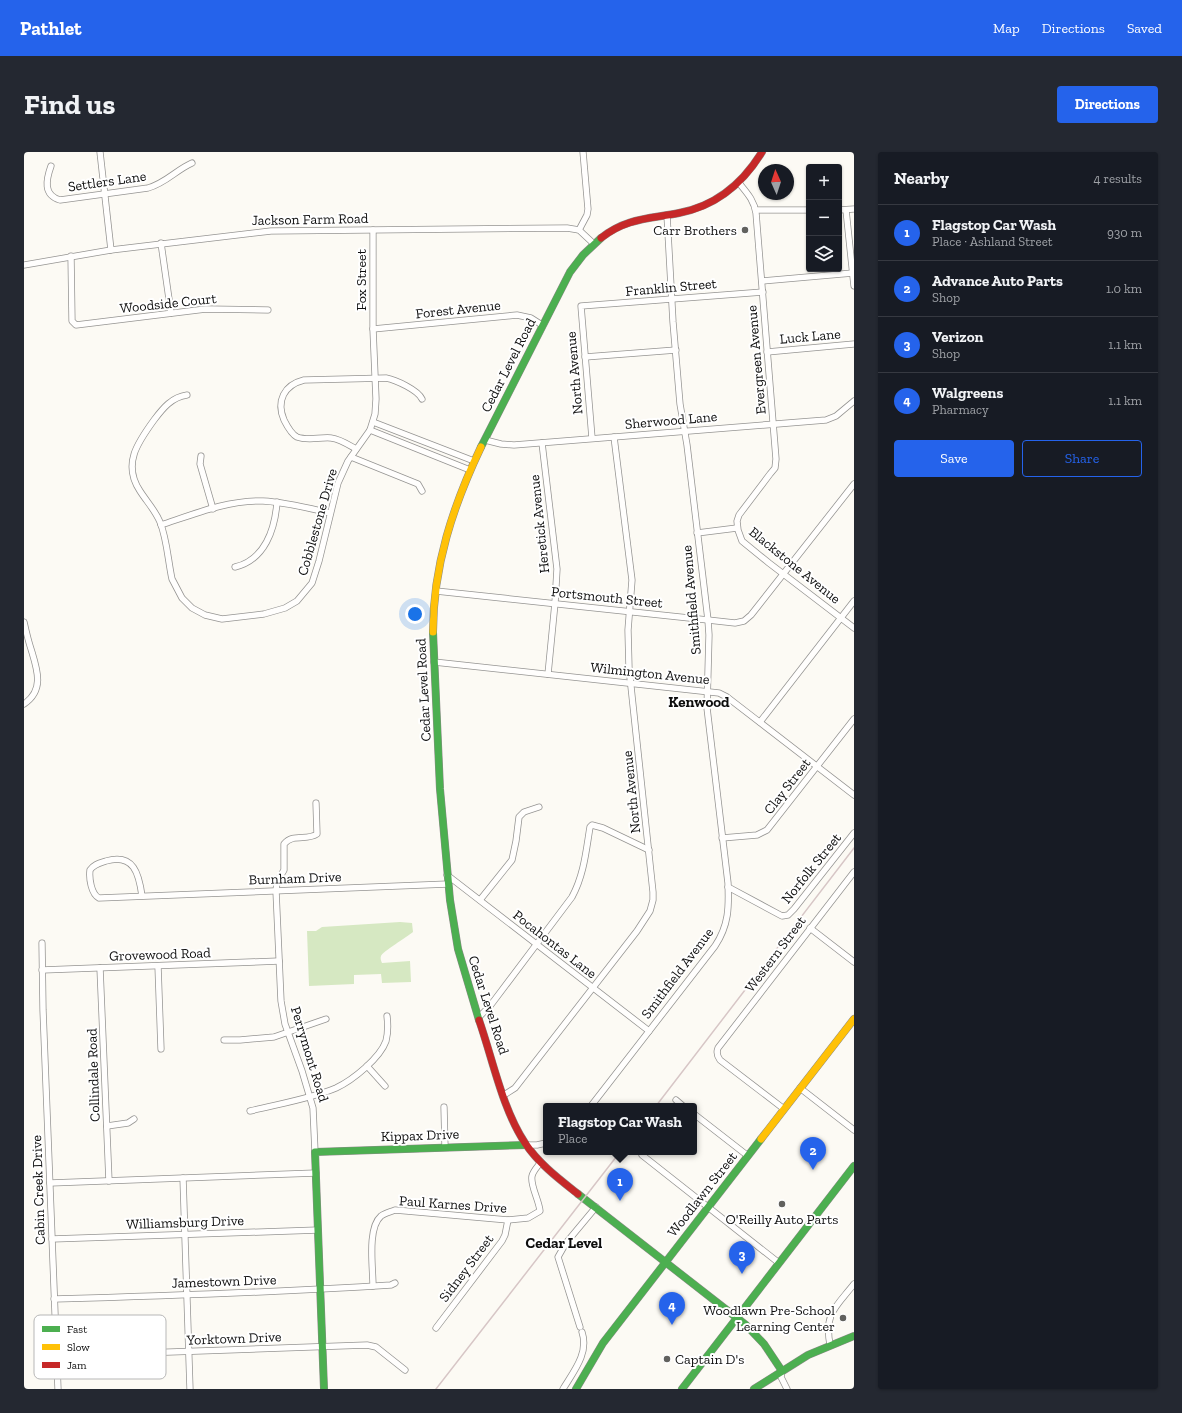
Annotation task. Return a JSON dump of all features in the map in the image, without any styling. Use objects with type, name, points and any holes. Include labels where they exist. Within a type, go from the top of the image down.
[{"type":"main road","points":[[667,215],[684,212],[707,205],[723,196],[752,168],[762,152]]},
{"type":"main road","name":"Cedar Level Road","points":[[667,215],[652,216],[628,222],[613,229],[594,244],[571,271],[484,440],[457,500],[446,534],[442,554],[433,622],[440,788],[447,876],[459,955],[504,1095],[515,1126],[526,1144],[541,1162],[556,1176],[737,1318],[761,1339],[782,1371]]},
{"type":"main road","name":"Woodlawn Street","points":[[576,1389],[603,1343],[854,1019]]},
{"type":"main road","name":"Kippax Drive","points":[[316,1152],[526,1144]]},
{"type":"main road","name":"Perrymont Road","points":[[316,1152],[324,1389]]},
{"type":"main road","points":[[682,1389],[854,1166]]},
{"type":"main road","points":[[754,1389],[808,1355],[854,1336]]},
{"type":"street","points":[[100,152],[111,250]]},
{"type":"street","points":[[583,152],[588,209],[587,215],[579,230],[594,244]]},
{"type":"street","name":"Settlers Lane","points":[[51,166],[46,184],[49,193],[54,198],[60,200],[104,195],[155,186],[164,182],[185,166],[192,163]]},
{"type":"street","name":"Evergreen Avenue","points":[[738,183],[751,197],[756,210],[776,459],[775,468],[739,515],[738,528]]},
{"type":"street","points":[[842,210],[854,209]]},
{"type":"street","points":[[756,210],[806,210]]},
{"type":"street","points":[[846,210],[854,286]]},
{"type":"street","name":"Smithfield Avenue","points":[[593,1103],[720,938],[727,922],[728,912],[728,888],[707,708],[708,620],[684,431],[676,350],[667,215]]},
{"type":"street","name":"Jackson Farm Road","points":[[24,264],[161,243],[271,231],[561,228],[579,230]]},
{"type":"street","name":"Fox Street","points":[[373,230],[373,329]]},
{"type":"street","points":[[161,243],[171,313]]},
{"type":"street","name":"Woodside Court","points":[[71,256],[73,323],[78,326],[218,308],[268,310]]},
{"type":"street","points":[[762,281],[853,273]]},
{"type":"street","name":"Franklin Street","points":[[581,306],[763,292]]},
{"type":"street","name":"North Avenue","points":[[581,306],[592,438]]},
{"type":"street","name":"Forest Avenue","points":[[373,329],[517,315],[530,318],[542,325]]},
{"type":"street","name":"Cobblestone Drive","points":[[187,395],[172,400],[161,411],[139,442],[133,456],[132,471],[135,480],[141,492],[155,512],[161,525],[172,579],[182,598],[192,608],[213,618],[231,618],[278,611],[292,605],[310,588],[314,578],[338,483],[351,457],[370,430],[373,422],[376,405],[376,378],[373,329]]},
{"type":"street","name":"Luck Lane","points":[[767,352],[854,344]]},
{"type":"street","points":[[585,357],[676,350]]},
{"type":"street","points":[[356,449],[332,438],[305,439],[296,436],[287,426],[282,415],[280,403],[288,390],[298,382],[304,380],[391,379],[416,392],[422,399]]},
{"type":"street","name":"Sherwood Lane","points":[[484,440],[509,445],[542,443],[831,418],[854,401]]},
{"type":"street","points":[[373,422],[474,461]]},
{"type":"street","points":[[370,430],[470,470]]},
{"type":"street","name":"North Avenue","points":[[504,1095],[515,1088],[637,931],[650,911],[653,900],[650,850],[631,684],[628,643],[632,580],[614,436]]},
{"type":"street","name":"Heretick Avenue","points":[[542,443],[557,569],[548,674]]},
{"type":"street","points":[[201,456],[200,464],[213,508]]},
{"type":"street","points":[[351,457],[418,484],[422,491]]},
{"type":"street","name":"Portsmouth Street","points":[[436,591],[735,623],[748,619],[854,484]]},
{"type":"street","points":[[161,525],[213,508],[253,501],[277,502],[330,513]]},
{"type":"street","points":[[235,567],[250,561],[266,543],[273,528],[277,502]]},
{"type":"street","name":"Blackstone Avenue","points":[[697,533],[738,528],[738,533],[742,541],[854,628]]},
{"type":"street","points":[[760,722],[854,601]]},
{"type":"street","points":[[24,622],[26,643],[37,669],[38,682],[36,691],[30,700],[24,704]]},
{"type":"street","name":"Wilmington Avenue","points":[[434,662],[724,695],[854,795]]},
{"type":"street","name":"Clay Street","points":[[722,838],[757,835],[767,830],[854,719]]},
{"type":"street","name":"Perrymont Road","points":[[316,803],[317,834],[314,836],[294,837],[284,844],[284,870],[277,882],[276,891],[282,1007],[288,1033],[310,1096],[314,1118],[316,1152]]},
{"type":"street","points":[[480,900],[509,865],[514,853],[519,817],[524,812],[539,807]]},
{"type":"street","points":[[479,1017],[490,1006],[537,945],[558,917],[576,889],[586,858],[590,827],[594,824],[650,850]]},
{"type":"street","name":"Norfolk Street","points":[[728,888],[782,916],[785,916],[794,909],[854,833]]},
{"type":"street","name":"Burnham Drive","points":[[142,896],[137,871],[125,861],[115,859],[110,860],[94,865],[90,870],[93,892],[96,897],[142,896],[448,884]]},
{"type":"street","name":"Western Street","points":[[784,1108],[720,1060],[717,1051],[854,872]]},
{"type":"street","name":"Pocahontas Lane","points":[[447,876],[649,1031]]},
{"type":"street","points":[[810,928],[854,962]]},
{"type":"street","name":"Cabin Creek Drive","points":[[42,942],[55,1315]]},
{"type":"street","name":"Grovewood Road","points":[[42,970],[279,961]]},
{"type":"street","points":[[158,966],[161,1049]]},
{"type":"street","name":"Collindale Road","points":[[100,968],[109,1181]]},
{"type":"street","points":[[250,1111],[310,1096],[338,1087],[367,1066],[384,1046],[388,1033],[387,1016]]},
{"type":"street","points":[[224,1040],[266,1038],[288,1033],[326,1019]]},
{"type":"street","points":[[367,1066],[385,1086]]},
{"type":"street","points":[[800,1088],[854,1130]]},
{"type":"street","points":[[676,1100],[680,1103]]},
{"type":"street","points":[[444,1107],[445,1147]]},
{"type":"street","points":[[697,1116],[748,1156]]},
{"type":"street","points":[[107,1126],[128,1123],[134,1119]]},
{"type":"street","points":[[526,1144],[537,1145],[543,1144]]},
{"type":"street","points":[[642,1155],[779,1263]]},
{"type":"street","name":"Paul Karnes Drive","points":[[373,1286],[372,1234],[375,1224],[380,1217],[395,1210],[522,1220],[540,1211],[540,1204],[532,1177],[541,1162]]},
{"type":"street","points":[[50,1182],[316,1173]]},
{"type":"street","points":[[185,1178],[185,1234],[190,1389]]},
{"type":"street","points":[[563,1389],[583,1354],[584,1342],[558,1257],[566,1243],[596,1207]]},
{"type":"street","name":"Sidney Street","points":[[436,1328],[502,1242],[508,1220]]},
{"type":"street","name":"Williamsburg Drive","points":[[52,1239],[318,1230]]},
{"type":"street","name":"Jamestown Drive","points":[[54,1299],[320,1289],[391,1285],[395,1283]]},
{"type":"street","points":[[830,1345],[828,1329],[830,1317],[854,1284]]},
{"type":"street","name":"Yorktown Drive","points":[[166,1352],[367,1345],[376,1347],[405,1370]]},
{"type":"street","points":[[782,1371],[781,1377],[787,1389]]},
{"type":"street","name":"Cabin Creek Drive","points":[[57,1379],[58,1389]]},
{"type":"green space","points":[[400,922],[412,923],[413,932],[382,954],[381,960],[382,963],[410,961],[411,982],[382,983],[381,974],[354,975],[354,984],[309,986],[307,931],[316,931],[322,927]]},
{"type":"railway","points":[[658,1103],[854,848]]},
{"type":"railway","points":[[436,1389],[618,1155]]},
{"type":"traffic: fast","points":[[481,447],[570,272],[583,255],[601,238]]},
{"type":"traffic: fast","points":[[433,632],[440,789],[450,900],[458,949],[479,1020]]},
{"type":"traffic: fast","points":[[576,1389],[603,1343],[761,1139]]},
{"type":"traffic: fast","points":[[324,1389],[315,1152],[526,1145]]},
{"type":"traffic: fast","points":[[682,1389],[854,1166]]},
{"type":"traffic: fast","points":[[578,1194],[746,1325],[764,1344],[782,1371]]},
{"type":"traffic: fast","points":[[754,1389],[808,1355],[854,1336]]},
{"type":"traffic: slow","points":[[433,632],[437,584],[446,537],[462,492],[481,447]]},
{"type":"traffic: slow","points":[[761,1139],[854,1019]]},
{"type":"traffic: jam","points":[[601,238],[620,226],[638,220],[692,210],[717,199],[727,192],[746,174],[762,152]]},
{"type":"traffic: jam","points":[[479,1020],[504,1099],[517,1129],[525,1143],[537,1158],[578,1194]]},
{"type":"place","name":"Carr Brothers","points":[[745,230]]},
{"type":"place","name":"Advance Auto Parts","points":[[813,1170]]},
{"type":"place","name":"Flagstop Car Wash","points":[[620,1201]]},
{"type":"place","name":"O'Reilly Auto Parts","points":[[782,1204]]},
{"type":"place","name":"Verizon","points":[[742,1274]]},
{"type":"place","name":"Woodlawn Pre-School Learning Center","points":[[843,1318]]},
{"type":"place","name":"Walgreens","points":[[672,1325]]},
{"type":"place","name":"Captain D's","points":[[667,1359]]},
{"type":"district","name":"Kenwood","points":[[699,702]]},
{"type":"district","name":"Cedar Level","points":[[564,1243]]}]
